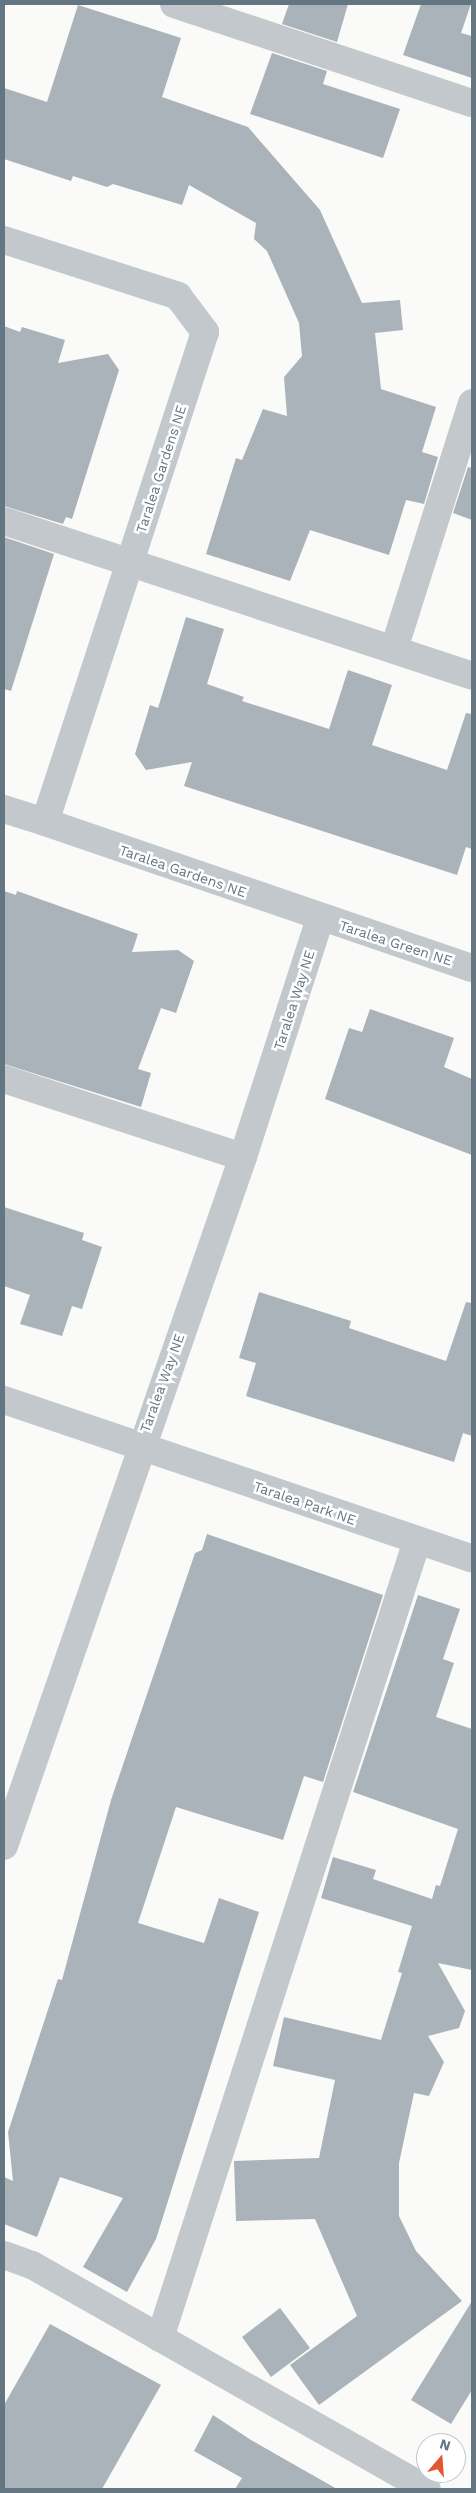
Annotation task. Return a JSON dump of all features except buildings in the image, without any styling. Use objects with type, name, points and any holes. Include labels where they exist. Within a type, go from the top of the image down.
[{"type":"street","points":[[174,4],[472,104]]},
{"type":"street","name":"Taralea Gardens NE","points":[[4,240],[178,296],[205,332],[45,822]]},
{"type":"street","points":[[394,649],[472,403]]},
{"type":"street","points":[[4,521],[472,676]]},
{"type":"street","name":"Taralea Gardens NE","points":[[4,809],[320,919]]},
{"type":"street","name":"Taralea Green NE","points":[[320,919],[472,968]]},
{"type":"street","name":"Taralea Way NE","points":[[4,1846],[139,1446],[243,1157],[320,919]]},
{"type":"street","points":[[4,1079],[243,1157]]},
{"type":"street","name":"Taralea Park NE","points":[[4,1400],[472,1558]]},
{"type":"street","points":[[160,2338],[417,1541]]},
{"type":"street","points":[[4,2255],[32,2265],[427,2489]]}]
